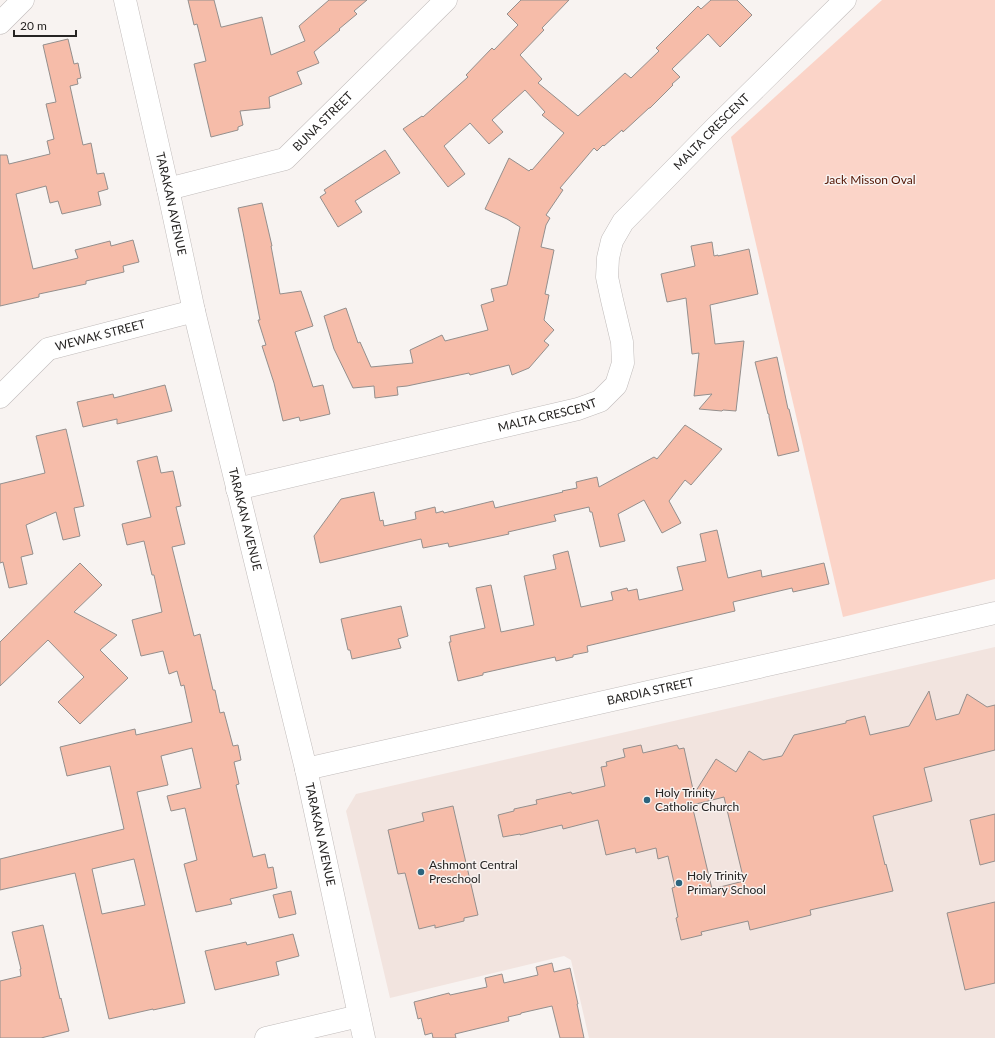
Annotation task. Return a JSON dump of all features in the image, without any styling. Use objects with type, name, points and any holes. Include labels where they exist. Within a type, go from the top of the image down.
[{"type":"street","points":[[0,23],[23,0]]},
{"type":"street","name":"TARAKAN AVENUE","points":[[125,0],[194,311],[306,769],[364,1038]]},
{"type":"street","name":"BUNA STREET","points":[[168,189],[285,159],[446,0]]},
{"type":"street","name":"MALTA CRESCENT","points":[[237,489],[570,410],[600,400],[616,385],[623,363],[622,342],[608,277],[608,258],[612,241],[623,222],[710,133],[845,0]]},
{"type":"street","name":"WEWAK STREET","points":[[0,397],[48,350],[194,311]]},
{"type":"street","name":"BARDIA STREET","points":[[306,769],[824,653],[995,613]]},
{"type":"street","points":[[266,1038],[359,1016]]},
{"type":"shaded area","name":"Holy Trinity Primary School","points":[[995,647],[995,1038],[589,1038],[571,960],[564,956],[390,998],[346,811],[356,794]]},
{"type":"green space","name":"Jack Misson Oval","points":[[882,0],[995,0],[995,579],[843,617],[731,137]]},
{"type":"building","points":[[188,0],[214,0],[221,27],[262,17],[271,55],[305,41],[299,26],[329,0],[367,0],[354,11],[357,14],[314,52],[319,63],[297,72],[302,84],[269,97],[270,108],[240,111],[243,125],[238,127],[238,130],[211,137],[194,64],[206,61],[197,24],[194,25]]},
{"type":"building","points":[[521,0],[569,0],[542,28],[544,30],[520,55],[542,79],[538,83],[578,116],[625,73],[631,78],[659,51],[656,48],[698,6],[701,9],[711,0],[737,0],[752,15],[720,47],[708,34],[672,69],[680,77],[672,84],[673,85],[623,132],[622,130],[597,151],[594,148],[560,188],[563,190],[546,215],[550,218],[546,225],[541,247],[554,250],[545,294],[549,295],[544,320],[554,330],[544,341],[549,345],[529,368],[512,375],[509,365],[470,375],[469,373],[397,387],[398,395],[375,398],[374,386],[353,388],[334,349],[324,316],[346,308],[358,343],[360,342],[371,367],[413,363],[410,350],[442,335],[445,341],[488,330],[481,305],[494,301],[491,289],[507,285],[520,227],[485,209],[509,158],[529,171],[531,169],[532,170],[564,133],[542,115],[545,112],[525,90],[492,120],[503,132],[489,144],[470,123],[444,146],[465,174],[448,187],[403,129],[422,116],[423,117],[468,77],[466,75],[492,48],[494,50],[518,25],[507,14]]},
{"type":"building","points":[[68,39],[74,64],[78,63],[81,78],[77,79],[78,84],[70,86],[83,145],[91,143],[97,174],[104,173],[108,189],[98,192],[101,205],[62,214],[58,201],[50,203],[46,186],[16,194],[33,269],[78,258],[75,250],[110,241],[111,246],[133,240],[139,262],[123,266],[124,272],[86,281],[86,284],[39,294],[39,297],[0,306],[0,155],[7,155],[9,164],[50,154],[47,141],[54,139],[46,104],[56,102],[43,45]]},
{"type":"building","points":[[385,150],[400,173],[355,201],[362,212],[338,227],[320,197],[326,193],[324,190]]},
{"type":"building","points":[[262,203],[272,246],[280,294],[301,291],[313,326],[295,332],[313,387],[323,385],[330,414],[300,421],[299,417],[283,421],[274,383],[262,346],[266,345],[258,320],[260,320],[238,208]]},
{"type":"building","points":[[712,242],[714,256],[749,249],[758,294],[710,305],[715,344],[744,341],[736,411],[699,409],[712,394],[694,396],[699,353],[692,354],[686,298],[667,302],[661,274],[695,266],[691,246]]},
{"type":"building","points":[[777,357],[799,451],[778,456],[769,414],[755,362]]},
{"type":"building","points":[[165,385],[172,411],[117,424],[117,419],[83,427],[77,402],[113,394],[114,398]]},
{"type":"building","points":[[685,425],[722,449],[691,485],[685,480],[669,501],[681,523],[662,533],[644,500],[618,514],[625,541],[600,547],[592,512],[590,512],[589,507],[554,515],[556,521],[508,532],[509,534],[449,547],[448,543],[423,548],[421,539],[320,563],[314,536],[341,499],[374,492],[380,521],[383,520],[384,526],[416,519],[415,512],[435,507],[436,513],[443,511],[444,513],[493,501],[495,508],[577,488],[576,482],[597,477],[599,487],[654,457],[657,459]]},
{"type":"building","points":[[66,429],[84,506],[74,508],[80,536],[63,540],[56,512],[26,525],[33,554],[21,557],[27,584],[9,588],[3,562],[0,563],[0,484],[45,473],[36,436]]},
{"type":"building","points":[[157,456],[161,473],[173,471],[181,506],[176,507],[185,544],[172,547],[194,636],[200,634],[220,713],[224,712],[233,746],[238,745],[241,760],[234,762],[239,784],[236,785],[253,857],[265,854],[268,868],[273,867],[277,888],[230,899],[232,904],[196,912],[184,864],[197,860],[185,808],[171,811],[167,796],[201,788],[192,748],[161,756],[168,785],[137,792],[185,1003],[109,1019],[75,873],[0,890],[0,859],[124,829],[110,766],[67,776],[60,747],[135,729],[136,735],[192,722],[184,685],[181,686],[177,671],[169,674],[163,651],[141,656],[132,620],[162,612],[154,575],[152,575],[144,541],[127,545],[122,524],[151,517],[137,461]],"holes":[[[134,859],[145,905],[102,914],[92,869]]]},
{"type":"building","points":[[717,530],[728,578],[761,570],[762,577],[824,563],[829,584],[793,592],[792,588],[733,602],[735,611],[587,646],[588,652],[573,655],[573,657],[556,661],[555,657],[483,673],[483,675],[458,681],[449,642],[451,642],[450,636],[485,628],[476,588],[491,585],[501,632],[534,625],[524,576],[556,569],[553,555],[568,551],[581,607],[613,600],[611,592],[627,588],[628,591],[637,589],[639,600],[683,590],[677,567],[706,561],[700,534]]},
{"type":"building","points":[[80,563],[102,585],[74,612],[117,635],[100,650],[128,678],[80,724],[58,702],[84,677],[48,640],[0,686],[0,642]]},
{"type":"building","points":[[401,606],[408,636],[398,639],[401,648],[352,659],[350,650],[348,650],[341,619]]},
{"type":"building","points":[[929,691],[936,720],[959,714],[967,694],[987,707],[995,705],[995,750],[924,768],[932,801],[873,816],[893,891],[810,910],[811,915],[750,930],[748,921],[701,932],[702,935],[681,940],[672,888],[675,887],[668,856],[658,859],[656,848],[636,853],[635,848],[606,855],[598,820],[563,829],[562,825],[520,835],[503,837],[498,815],[514,811],[514,809],[537,804],[536,800],[571,792],[572,794],[605,786],[601,767],[607,766],[606,762],[625,757],[623,749],[641,745],[643,753],[677,745],[679,749],[684,748],[694,794],[716,759],[736,772],[749,751],[763,760],[782,756],[794,735],[846,723],[846,721],[865,716],[870,735],[909,726]],"holes":[[[724,797],[744,881],[712,889],[692,805]]]},
{"type":"building","points":[[453,806],[478,915],[464,918],[464,921],[435,928],[435,925],[419,929],[405,873],[398,874],[388,830],[424,821],[422,813]]},
{"type":"building","points":[[995,814],[995,861],[980,865],[970,820]]},
{"type":"building","points":[[291,891],[296,914],[279,918],[273,895]]},
{"type":"building","points":[[995,902],[995,983],[965,990],[947,913]]},
{"type":"building","points":[[43,925],[69,1031],[41,1038],[0,1038],[0,981],[21,976],[21,969],[12,932]]},
{"type":"building","points":[[293,934],[299,956],[276,962],[279,975],[215,990],[205,951],[246,942],[247,945]]},
{"type":"building","points":[[552,963],[554,972],[570,968],[584,1038],[560,1038],[552,1006],[508,1017],[509,1021],[455,1034],[456,1038],[433,1038],[432,1033],[425,1035],[421,1018],[418,1019],[414,1002],[449,993],[450,995],[487,987],[485,978],[502,974],[504,983],[538,975],[536,967]]},
{"type":"place","name":"Holy Trinity Catholic Church","points":[[647,800]]},
{"type":"place","name":"Ashmont Central Preschool","points":[[421,872]]},
{"type":"place","name":"Holy Trinity Primary School","points":[[679,883]]}]
